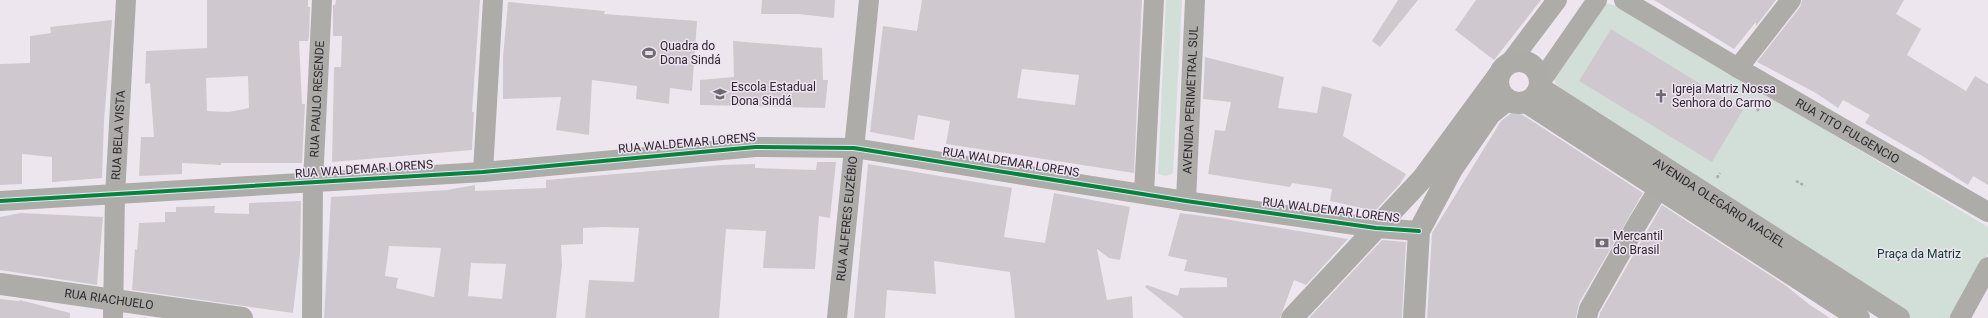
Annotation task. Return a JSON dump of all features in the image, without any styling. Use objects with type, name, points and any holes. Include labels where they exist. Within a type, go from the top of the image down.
[{"type":"main road","points":[[1292,318],[1422,178],[1505,68],[1525,61],[1537,68],[1529,93],[1490,114],[1452,169],[1419,231],[1414,318]]},
{"type":"main road","points":[[1505,68],[1498,85],[1501,94],[1529,93]]},
{"type":"main road","name":"AVENIDA OLEGÁRIO MACIEL","points":[[1529,93],[1665,179],[1899,318]]},
{"type":"main road","name":"AVENIDA OLEGÁRIO MACIEL","points":[[1665,179],[1859,318]]},
{"type":"street","name":"RUA BELA VISTA","points":[[113,309],[115,195],[126,0]]},
{"type":"street","name":"RUA PAULO RESENDE","points":[[312,318],[313,182],[322,0]]},
{"type":"street","points":[[484,172],[493,0]]},
{"type":"street","name":"RUA ALFERES EUZÉBIO","points":[[837,318],[869,0]]},
{"type":"street","points":[[1144,194],[1154,0]]},
{"type":"street","name":"AVENIDA PERIMETRAL SUL","points":[[1186,201],[1195,0]]},
{"type":"street","points":[[1505,68],[1557,0]]},
{"type":"street","points":[[1529,93],[1597,0]]},
{"type":"street","name":"RUA TITO FULGENCIO","points":[[1624,0],[1738,68],[1988,212]]},
{"type":"street","points":[[1738,68],[1791,0]]},
{"type":"street","name":"RUA WALDEMAR LORENS","points":[[0,201],[484,172],[755,147],[854,148],[1186,201],[1376,228],[1419,231]]},
{"type":"street","points":[[1586,318],[1593,302],[1665,179]]},
{"type":"street","points":[[1960,318],[1988,267]]},
{"type":"street","name":"RUA RIACHUELO","points":[[0,284],[113,309],[242,318]]},
{"type":"path","points":[[1796,181],[1805,186]]},
{"type":"green space","points":[[1166,0],[1182,0],[1173,173],[1166,176],[1158,174]]},
{"type":"green space","name":"Praça da Matriz","points":[[1604,3],[1618,6],[1988,227],[1988,254],[1952,318],[1910,318],[1561,93],[1554,80]]},
{"type":"building","points":[[207,0],[308,0],[308,7],[310,7],[309,37],[308,41],[299,41],[302,104],[305,104],[302,163],[221,163],[221,165],[182,163],[182,174],[139,176],[141,137],[154,137],[150,83],[145,84],[146,51],[207,48]],"holes":[[[248,76],[249,108],[229,112],[207,111],[206,78]]]},
{"type":"building","points":[[336,0],[480,0],[472,112],[474,112],[472,150],[332,162],[334,67],[341,67],[342,36],[333,36],[333,5],[335,5]]},
{"type":"building","points":[[762,0],[835,0],[834,18],[798,14],[761,14]]},
{"type":"building","points":[[922,0],[1142,0],[1134,173],[946,144],[950,121],[918,115],[914,140],[870,132],[883,26],[917,31]],"holes":[[[1022,69],[1079,75],[1075,105],[1017,98]]]},
{"type":"building","points":[[1398,0],[1418,0],[1380,47],[1372,41]]},
{"type":"building","points":[[1476,0],[1541,0],[1494,60],[1455,30]]},
{"type":"building","points":[[1654,0],[1776,0],[1756,26],[1756,22],[1734,49]]},
{"type":"building","points":[[1802,0],[1904,0],[1896,14],[1921,29],[1907,55],[1966,91],[1975,76],[1988,84],[1988,185],[1973,176],[1968,185],[1924,157],[1865,123],[1870,115],[1843,100],[1838,108],[1816,93],[1757,62],[1800,7]]},
{"type":"building","points":[[508,2],[605,11],[604,14],[697,21],[692,91],[670,88],[669,104],[636,99],[637,86],[592,80],[589,135],[556,130],[561,97],[503,99],[503,57]]},
{"type":"building","points":[[112,20],[104,121],[102,178],[52,182],[52,157],[22,154],[22,184],[0,185],[0,64],[30,63],[30,36],[51,33],[50,27]]},
{"type":"building","name":"Igreja Matriz Nossa Senhora do Carmo","points":[[1611,29],[1743,110],[1712,162],[1579,81]]},
{"type":"building","points":[[733,41],[822,48],[823,80],[828,80],[825,108],[700,105],[700,80],[734,77]]},
{"type":"building","points":[[1205,57],[1284,77],[1278,108],[1317,113],[1322,86],[1352,94],[1343,136],[1406,174],[1400,184],[1375,211],[1330,201],[1332,189],[1292,183],[1290,187],[1208,174],[1215,130],[1225,131],[1231,102],[1203,99]]},
{"type":"building","points":[[1515,110],[1643,193],[1579,303],[1576,318],[1427,318],[1432,233],[1501,121]]},
{"type":"building","points":[[817,162],[836,162],[830,218],[819,216],[815,269],[763,268],[766,231],[726,229],[719,318],[585,318],[589,280],[634,282],[639,228],[604,227],[583,228],[583,244],[561,245],[562,265],[556,318],[324,318],[331,197],[447,190],[475,185],[475,191],[546,188],[546,180],[721,165],[755,164],[755,168],[816,170]],"holes":[[[389,246],[441,248],[434,297],[396,288],[398,278],[385,276]],[[471,263],[506,264],[502,299],[468,296]]]},
{"type":"building","points":[[868,164],[1012,188],[1004,237],[1045,243],[1054,193],[1130,207],[1120,260],[1109,258],[1097,249],[1107,300],[1132,296],[1133,318],[1015,318],[1010,272],[934,261],[936,294],[887,290],[885,318],[854,318]]},
{"type":"building","points":[[301,201],[300,253],[293,313],[132,290],[135,249],[137,250],[139,223],[165,222],[165,212],[176,212],[176,207],[215,206],[214,213],[249,214],[249,203]]},
{"type":"building","points":[[1662,205],[1785,285],[1810,305],[1830,318],[1599,318],[1600,313]]},
{"type":"building","points":[[21,213],[103,217],[97,285],[0,270],[0,217]]},
{"type":"building","points":[[1180,213],[1348,239],[1306,285],[1294,280],[1280,318],[1184,318],[1145,287],[1147,285],[1178,296],[1180,288],[1227,287],[1227,278],[1184,271],[1187,260],[1168,256]]},
{"type":"building","points":[[1382,240],[1406,242],[1402,318],[1309,318]]},
{"type":"building","points":[[0,299],[20,300],[70,313],[70,318],[0,318]]},
{"type":"cycle path","points":[[0,201],[483,172],[755,147],[854,148],[1186,201],[1376,228],[1419,231]]},
{"type":"place","name":"Quadra do Dona Sindá","points":[[649,53]]},
{"type":"place","name":"Escola Estadual Dona Sindá","points":[[720,94]]},
{"type":"place","name":"Igreja Matriz Nossa Senhora do Carmo","points":[[1661,96]]},
{"type":"place","name":"Mercantil do Brasil","points":[[1602,243]]}]
